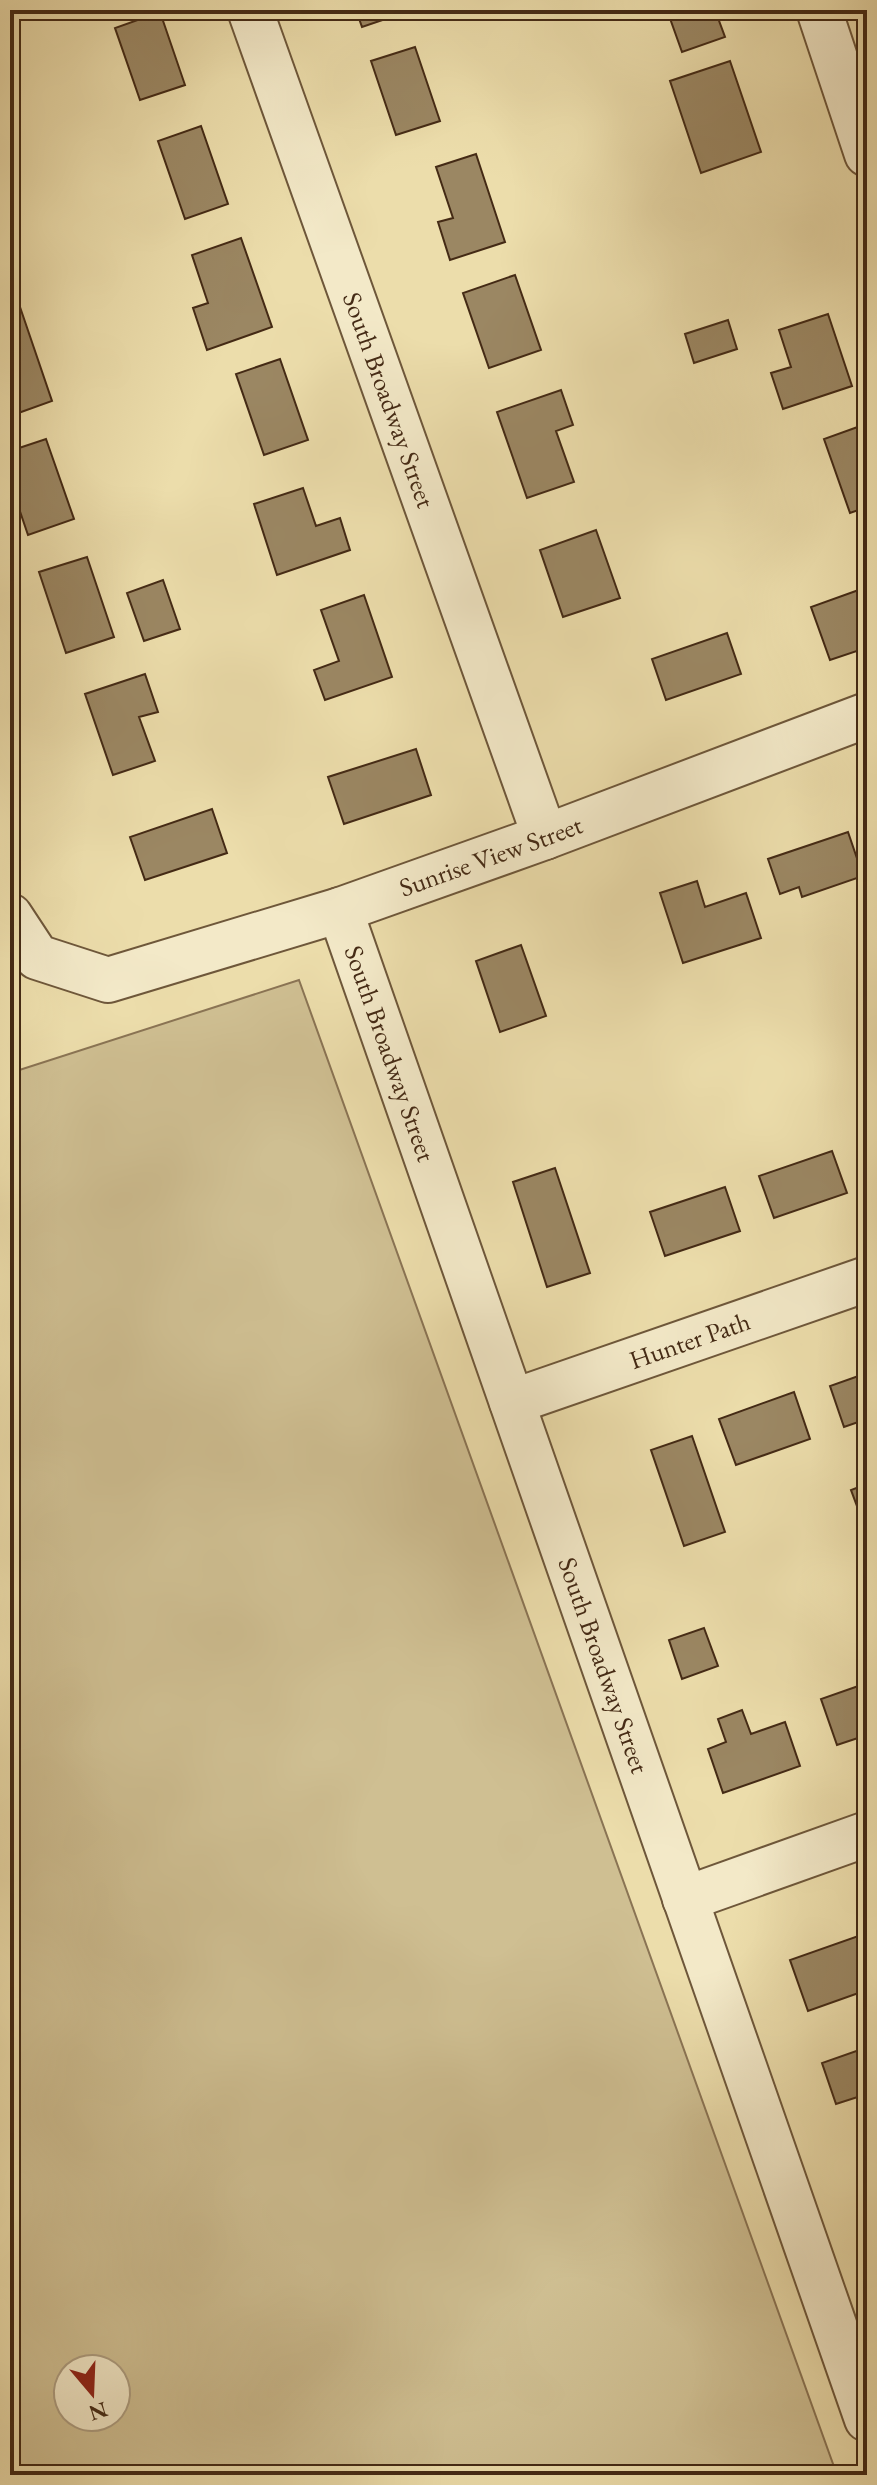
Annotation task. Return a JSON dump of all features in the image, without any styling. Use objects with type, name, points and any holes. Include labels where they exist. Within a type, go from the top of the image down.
[{"type":"street","name":"South Broadway Street","points":[[250,10],[545,837]]},
{"type":"street","points":[[819,10],[867,154]]},
{"type":"street","name":"Sunrise View Street","points":[[10,916],[37,957],[108,980],[340,910],[545,837],[867,715]]},
{"type":"street","name":"South Broadway Street","points":[[340,910],[864,2402]]},
{"type":"street","name":"Hunter Path","points":[[512,1402],[867,1279]]},
{"type":"street","points":[[685,1899],[867,1834]]},
{"type":"shaded area","points":[[299,980],[837,2475],[10,2475],[10,1073]]},
{"type":"building","points":[[356,10],[412,10],[362,27]]},
{"type":"building","points":[[667,10],[715,10],[725,37],[682,52]]},
{"type":"building","points":[[160,12],[185,85],[140,100],[115,28]]},
{"type":"building","points":[[415,47],[440,121],[396,135],[371,61]]},
{"type":"building","points":[[730,61],[761,152],[701,173],[670,81]]},
{"type":"building","points":[[201,126],[228,204],[185,219],[158,141]]},
{"type":"building","points":[[476,154],[505,242],[450,260],[438,222],[453,218],[436,167]]},
{"type":"building","points":[[241,238],[272,327],[207,350],[193,308],[208,303],[192,255]]},
{"type":"building","points":[[10,256],[18,278],[10,281]]},
{"type":"building","points":[[515,275],[541,350],[489,368],[463,293]]},
{"type":"building","points":[[20,307],[52,401],[10,416],[10,310]]},
{"type":"building","points":[[828,314],[852,386],[783,409],[771,373],[791,367],[779,330]]},
{"type":"building","points":[[728,320],[737,349],[694,363],[685,334]]},
{"type":"building","points":[[280,359],[308,440],[264,455],[236,374]]},
{"type":"building","points":[[561,390],[573,425],[556,431],[574,482],[527,498],[497,412]]},
{"type":"building","points":[[866,424],[867,507],[850,513],[824,439]]},
{"type":"building","points":[[46,439],[74,519],[28,535],[10,482],[10,451]]},
{"type":"building","points":[[303,488],[316,526],[340,518],[350,550],[277,575],[254,504]]},
{"type":"building","points":[[596,530],[620,598],[563,617],[540,550]]},
{"type":"building","points":[[87,557],[114,637],[66,653],[39,572]]},
{"type":"building","points":[[163,580],[180,629],[144,641],[127,593]]},
{"type":"building","points":[[867,587],[867,639],[860,641],[863,649],[830,660],[811,607]]},
{"type":"building","points":[[364,595],[392,677],[325,700],[314,670],[339,661],[321,610]]},
{"type":"building","points":[[727,633],[741,674],[666,700],[652,659]]},
{"type":"building","points":[[145,674],[158,712],[139,717],[155,761],[113,775],[85,694]]},
{"type":"building","points":[[416,749],[431,795],[344,824],[328,777]]},
{"type":"building","points":[[212,809],[227,853],[145,880],[130,837]]},
{"type":"building","points":[[848,832],[863,876],[802,897],[799,887],[780,894],[768,859]]},
{"type":"building","points":[[697,881],[705,907],[746,893],[761,938],[683,963],[660,893]]},
{"type":"building","points":[[521,945],[546,1016],[500,1032],[476,961]]},
{"type":"building","points":[[832,1151],[847,1193],[774,1218],[759,1176]]},
{"type":"building","points":[[555,1168],[590,1273],[547,1287],[513,1182]]},
{"type":"building","points":[[725,1187],[740,1231],[665,1256],[650,1212]]},
{"type":"building","points":[[867,1373],[867,1419],[844,1427],[830,1386]]},
{"type":"building","points":[[794,1392],[810,1439],[736,1465],[719,1419]]},
{"type":"building","points":[[692,1436],[725,1532],[684,1546],[651,1450]]},
{"type":"building","points":[[867,1484],[867,1533],[851,1490]]},
{"type":"building","points":[[704,1628],[718,1666],[682,1679],[669,1640]]},
{"type":"building","points":[[867,1683],[867,1735],[837,1745],[821,1699]]},
{"type":"building","points":[[742,1710],[751,1734],[785,1722],[800,1766],[723,1793],[708,1749],[726,1742],[718,1719]]},
{"type":"building","points":[[864,1934],[867,1944],[867,1990],[808,2011],[790,1960]]},
{"type":"building","points":[[862,2049],[867,2063],[867,2094],[836,2104],[822,2063]]}]
